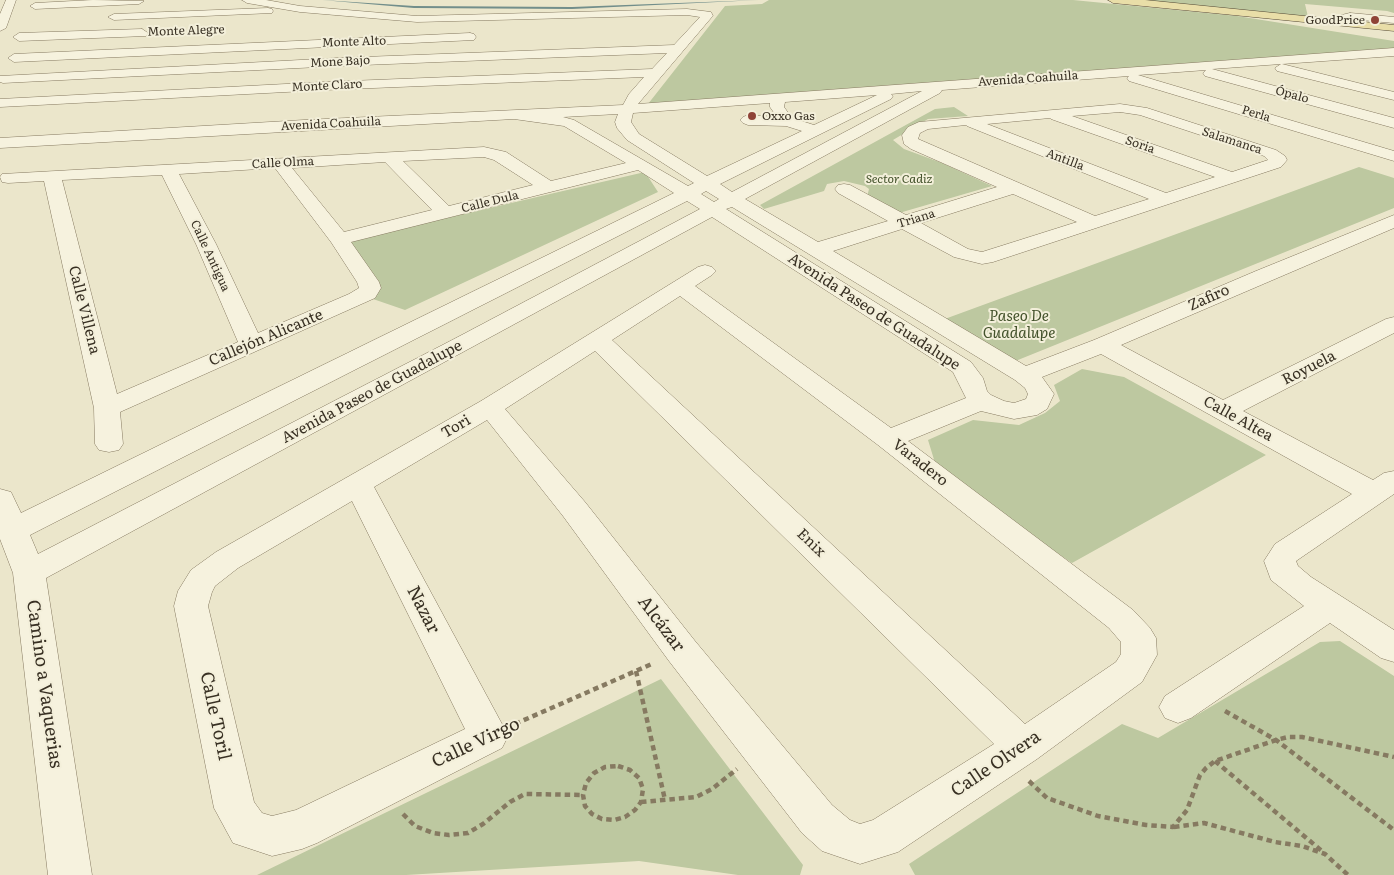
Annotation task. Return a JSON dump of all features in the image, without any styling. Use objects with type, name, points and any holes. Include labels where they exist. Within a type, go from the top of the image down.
[{"type":"main road","points":[[1114,0],[1328,21],[1393,33]]},
{"type":"main road","points":[[1179,6],[1393,33]]},
{"type":"street","points":[[247,0],[353,21],[704,13],[708,16],[676,49],[629,106]]},
{"type":"street","points":[[35,6],[151,1]]},
{"type":"street","points":[[0,26],[6,7]]},
{"type":"street","points":[[104,18],[300,9]]},
{"type":"street","points":[[1328,21],[1350,16],[1394,20]]},
{"type":"street","points":[[310,113],[338,62],[353,21]]},
{"type":"street","name":"Monte Alto","points":[[14,58],[353,21],[486,36]]},
{"type":"street","points":[[674,30],[694,29]]},
{"type":"street","name":"Monte Alegre","points":[[19,37],[156,32]]},
{"type":"street","name":"Mone Bajo","points":[[4,79],[338,62],[676,49]]},
{"type":"street","name":"Avenida Coahuila","points":[[0,143],[310,113],[515,115],[629,106],[663,106],[740,111],[777,102],[900,89],[1394,52]]},
{"type":"street","points":[[1329,57],[1366,66]]},
{"type":"street","points":[[1262,62],[1394,96]]},
{"type":"street","name":"Ópalo","points":[[1189,67],[1394,123]]},
{"type":"street","name":"Monte Claro","points":[[0,103],[324,86],[655,73]]},
{"type":"street","name":"Perla","points":[[1118,73],[1394,156]]},
{"type":"street","name":"Avenida Paseo de Guadalupe","points":[[29,573],[944,86]]},
{"type":"street","points":[[6,515],[698,189],[900,89]]},
{"type":"street","name":"Avenida Coahuila","points":[[0,133],[310,113],[586,102],[629,106]]},
{"type":"street","points":[[777,102],[786,121]]},
{"type":"street","name":"Avenida Paseo de Guadalupe","points":[[629,106],[622,122],[625,128],[633,137],[698,189]]},
{"type":"street","name":"Salamanca","points":[[844,189],[961,253],[982,258],[1095,223],[1275,163],[1279,160],[1270,153],[1130,109],[1106,108],[964,120],[924,126],[914,130],[910,135],[910,141],[1013,188]]},
{"type":"street","points":[[740,111],[768,122],[786,121],[815,130]]},
{"type":"street","name":"Soria","points":[[1048,114],[1231,177]]},
{"type":"street","name":"Avenida Paseo de Guadalupe","points":[[515,115],[554,119],[569,123],[641,164],[698,189],[723,204],[962,367],[970,378],[975,393],[982,401],[997,408],[1014,410],[1028,409],[1038,403],[1041,394],[1036,384],[1024,375],[818,249],[723,204]]},
{"type":"street","name":"Antilla","points":[[964,120],[1166,199]]},
{"type":"street","name":"Calle Olma","points":[[8,178],[472,152],[493,153],[548,187]]},
{"type":"street","points":[[389,157],[445,213]]},
{"type":"street","points":[[280,163],[339,239]]},
{"type":"street","name":"Calle Dula","points":[[339,239],[641,164]]},
{"type":"street","name":"Calle Antigua","points":[[168,170],[206,244],[251,344]]},
{"type":"street","name":"Calle Villena","points":[[52,176],[108,408],[110,444]]},
{"type":"street","points":[[1013,188],[1095,223]]},
{"type":"street","name":"Triana","points":[[818,249],[1013,188]]},
{"type":"street","name":"Zafiro","points":[[1024,375],[1102,345],[1262,275],[1394,221]]},
{"type":"street","name":"Callejón Alicante","points":[[108,408],[367,293],[370,288],[368,282],[339,239]]},
{"type":"street","name":"Tori","points":[[204,578],[227,560],[490,407],[705,271]]},
{"type":"street","name":"Varadero","points":[[682,287],[888,439],[1121,619],[1138,638],[1139,655]]},
{"type":"street","name":"Royuela","points":[[1223,411],[1394,324]]},
{"type":"street","name":"Enix","points":[[598,340],[1015,753]]},
{"type":"street","name":"Calle Altea","points":[[1102,345],[1223,411],[1384,486]]},
{"type":"street","points":[[888,439],[982,401]]},
{"type":"street","name":"Alcázar","points":[[490,407],[574,509],[682,651],[817,819],[837,837]]},
{"type":"street","name":"Nazar","points":[[358,484],[488,736]]},
{"type":"street","points":[[1384,486],[1286,552],[1280,561],[1283,572],[1299,586],[1394,648]]},
{"type":"street","name":"Camino a Vaquerias","points":[[6,515],[29,573],[70,875]]},
{"type":"street","name":"Calle Toril","points":[[204,578],[195,590],[191,606],[235,808],[248,829],[272,836]]},
{"type":"street","points":[[1187,701],[1329,607]]},
{"type":"street","name":"Calle Olvera","points":[[837,837],[860,844],[883,838],[1015,753],[1128,672],[1139,655]]},
{"type":"street","name":"Calle Virgo","points":[[272,836],[302,829],[488,736]]},
{"type":"path","name":"Calle Virgo","points":[[488,736],[682,651]]},
{"type":"path","points":[[636,671],[665,800]]},
{"type":"path","points":[[1187,701],[1276,740],[1394,830]]},
{"type":"path","points":[[1173,827],[1187,810],[1200,775],[1215,761],[1276,740],[1288,737],[1302,737],[1394,758]]},
{"type":"path","points":[[641,802],[696,797],[726,779],[760,748]]},
{"type":"path","points":[[1015,753],[1048,798],[1098,816],[1146,825],[1173,827],[1204,823],[1274,842],[1302,846],[1325,854]]},
{"type":"path","points":[[1215,761],[1348,875]]},
{"type":"path","points":[[618,766],[630,770],[639,778],[643,789],[641,802],[636,810],[625,817],[608,819],[592,814],[585,806],[583,795],[586,783],[594,773],[605,767],[618,766]]},
{"type":"path","points":[[391,785],[404,816],[415,826],[433,833],[449,835],[468,833],[483,824],[510,802],[525,794],[583,795]]},
{"type":"green space","points":[[769,0],[1073,0],[1237,16],[1394,41],[1394,50],[648,104],[725,6],[762,4]]},
{"type":"green space","points":[[1131,0],[1394,0],[1394,13],[1305,4],[1308,17]]},
{"type":"green space","name":"Sector Cadiz","points":[[954,107],[968,116],[928,119],[893,140],[904,149],[942,163],[992,186],[899,213],[867,197],[869,189],[865,186],[844,181],[827,184],[824,191],[764,209],[760,205],[935,109]]},
{"type":"green space","name":"Paseo De Guadalupe","points":[[1359,167],[1394,178],[1394,208],[1013,362],[942,320]]},
{"type":"green space","points":[[645,172],[658,192],[405,310],[373,299],[378,280],[347,241]]},
{"type":"green space","points":[[1082,369],[1124,377],[1266,455],[1072,563],[958,487],[936,466],[928,440],[973,420],[1019,425],[1045,413],[1060,401],[1054,385]]},
{"type":"green space","points":[[1340,641],[1394,676],[1394,875],[915,875],[909,864],[1122,724],[1158,738],[1320,642]]},
{"type":"green space","points":[[661,679],[803,865],[800,875],[738,875],[639,861],[406,875],[257,875]]},
{"type":"waterway","points":[[323,0],[414,7],[572,8],[758,0]]},
{"type":"place","name":"GoodPrice","points":[[1375,20]]},
{"type":"place","name":"Oxxo Gas","points":[[752,116]]}]
